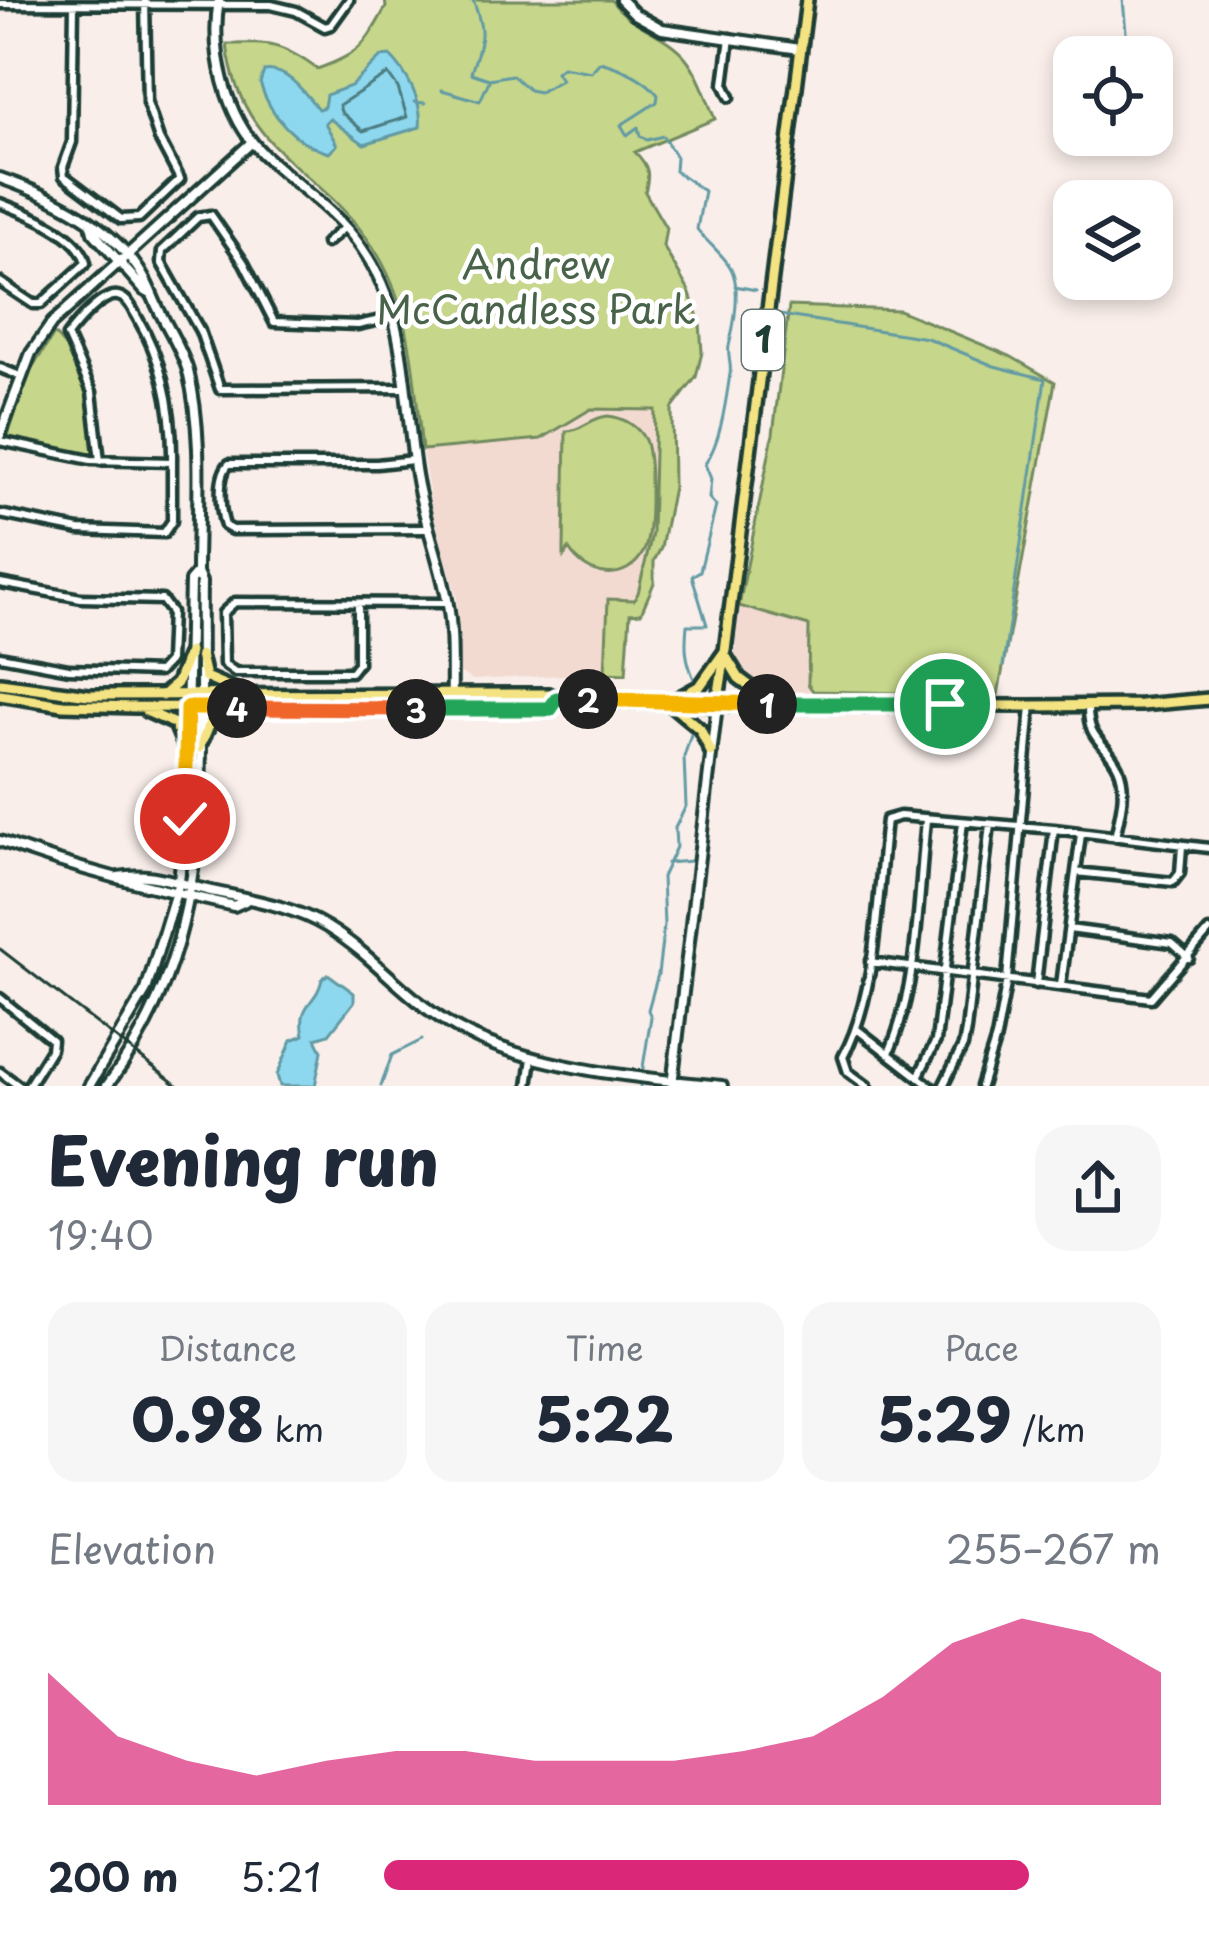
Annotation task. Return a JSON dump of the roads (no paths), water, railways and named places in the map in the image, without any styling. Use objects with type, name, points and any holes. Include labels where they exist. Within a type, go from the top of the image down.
[{"type":"main road","name":"1","points":[[717,705],[807,0]]},
{"type":"main road","points":[[161,696],[177,683],[194,653]]},
{"type":"main road","points":[[194,653],[210,681],[257,696]]},
{"type":"main road","points":[[669,703],[700,686],[725,653],[739,678],[774,704]]},
{"type":"main road","points":[[0,683],[55,693],[161,696],[248,708],[550,709],[557,699]]},
{"type":"main road","points":[[0,695],[63,705],[135,707],[257,696],[549,694],[557,699],[717,705],[1031,706],[1209,699]]},
{"type":"main road","points":[[669,703],[700,729],[712,752]]},
{"type":"main road","points":[[135,707],[175,724],[185,748]]},
{"type":"main road","points":[[199,748],[219,714],[248,708]]},
{"type":"street","points":[[0,4],[289,8],[325,27],[349,0]]},
{"type":"street","points":[[621,0],[634,14],[662,29],[800,49]]},
{"type":"street","points":[[74,5],[72,142],[62,171],[126,221],[139,218],[180,179],[147,103],[145,3]]},
{"type":"street","points":[[218,4],[222,77],[252,142],[345,226],[376,270],[394,317],[413,460],[447,603],[452,709]]},
{"type":"street","points":[[730,38],[724,84],[730,97]]},
{"type":"street","points":[[172,462],[100,461],[0,438],[20,376],[48,328],[252,142]]},
{"type":"street","points":[[0,178],[98,224],[151,284],[151,294],[181,350],[195,405],[197,573],[190,581],[199,838],[191,891],[163,994],[107,1086]]},
{"type":"street","points":[[0,203],[60,234],[83,253],[86,263],[41,304],[33,304],[0,282]]},
{"type":"street","points":[[394,317],[358,325],[274,322],[244,263],[208,214],[197,217],[161,255],[200,331],[220,389],[405,388]]},
{"type":"street","points":[[326,242],[345,226]]},
{"type":"street","points":[[0,514],[79,530],[164,532],[172,521],[170,408],[161,371],[127,300],[115,296],[68,335],[92,392],[100,461]]},
{"type":"street","points":[[0,368],[20,376]]},
{"type":"street","points":[[413,460],[229,464],[222,473],[223,522],[232,530],[427,529]]},
{"type":"street","points":[[0,595],[1,583],[81,598],[166,602],[171,612],[169,662],[154,674],[69,669],[0,656]]},
{"type":"street","points":[[358,603],[358,663],[351,672],[235,672],[224,664],[224,613],[231,603],[358,603],[447,603]]},
{"type":"street","points":[[89,1086],[146,990],[178,887],[185,748],[193,702]]},
{"type":"street","name":"1","points":[[672,1084],[717,705]]},
{"type":"street","points":[[1088,705],[1091,732],[1115,761],[1121,778],[1115,837]]},
{"type":"street","points":[[981,1086],[993,1052],[1007,979],[1031,706]]},
{"type":"street","points":[[867,1086],[844,1066],[843,1057],[858,1030],[886,820],[900,817],[1023,826],[1209,848]]},
{"type":"street","points":[[889,1053],[900,1028],[910,966],[926,820]]},
{"type":"street","points":[[919,1075],[935,1041],[963,822]]},
{"type":"street","points":[[943,1086],[963,1046],[990,824]]},
{"type":"street","points":[[1036,984],[1054,829]]},
{"type":"street","points":[[1061,985],[1082,832]]},
{"type":"street","points":[[0,841],[62,864],[118,877],[136,873],[191,891],[234,894],[310,917],[343,938],[417,1005],[451,1027],[532,1058],[672,1084],[722,1086]]},
{"type":"street","points":[[1076,872],[1173,883],[1180,873],[1181,846]]},
{"type":"street","points":[[1069,928],[1172,943],[1189,958]]},
{"type":"street","points":[[870,962],[1151,998],[1209,931]]},
{"type":"street","points":[[0,998],[52,1040],[51,1049],[24,1086],[0,1072]]},
{"type":"street","points":[[858,1030],[930,1086]]},
{"type":"street","points":[[528,1086],[532,1058]]},
{"type":"water","points":[[390,56],[412,89],[420,127],[364,144],[330,119],[325,123],[337,145],[329,153],[286,127],[270,107],[260,83],[264,71],[280,73],[318,109],[324,107],[326,95],[351,86],[381,57]]},
{"type":"water","points":[[328,974],[354,993],[354,1002],[329,1034],[316,1038],[322,1051],[315,1086],[280,1086],[277,1075],[292,1040],[304,1035],[305,1010]]},
{"type":"waterway","points":[[473,0],[481,36],[471,73],[489,79],[512,75],[529,90],[539,92],[561,80],[556,72],[562,67],[591,72],[600,62],[632,74],[653,89],[657,102],[621,125],[627,135],[638,127],[647,140],[663,136],[676,157],[675,171],[704,191],[697,229],[733,273],[736,300],[730,374],[719,433],[705,464],[711,479],[709,498],[716,506],[700,571],[692,576],[707,625],[687,625],[686,652],[694,679]]},
{"type":"waterway","points":[[1123,0],[1125,36]]},
{"type":"waterway","points":[[442,90],[480,101],[489,81]]},
{"type":"waterway","points":[[414,102],[425,103]]},
{"type":"waterway","points":[[735,286],[756,290]]},
{"type":"waterway","points":[[780,315],[927,338],[994,366],[1045,379],[1003,666]]},
{"type":"waterway","points":[[640,1086],[664,925],[662,877],[676,847],[675,828],[686,806],[684,757],[692,731]]},
{"type":"waterway","points":[[667,863],[691,861]]},
{"type":"waterway","points":[[381,1086],[392,1055],[422,1040]]},
{"type":"railway","points":[[0,949],[178,1086]]},
{"type":"park label","name":"Andrew McCandless Park","points":[[536,288]]}]
